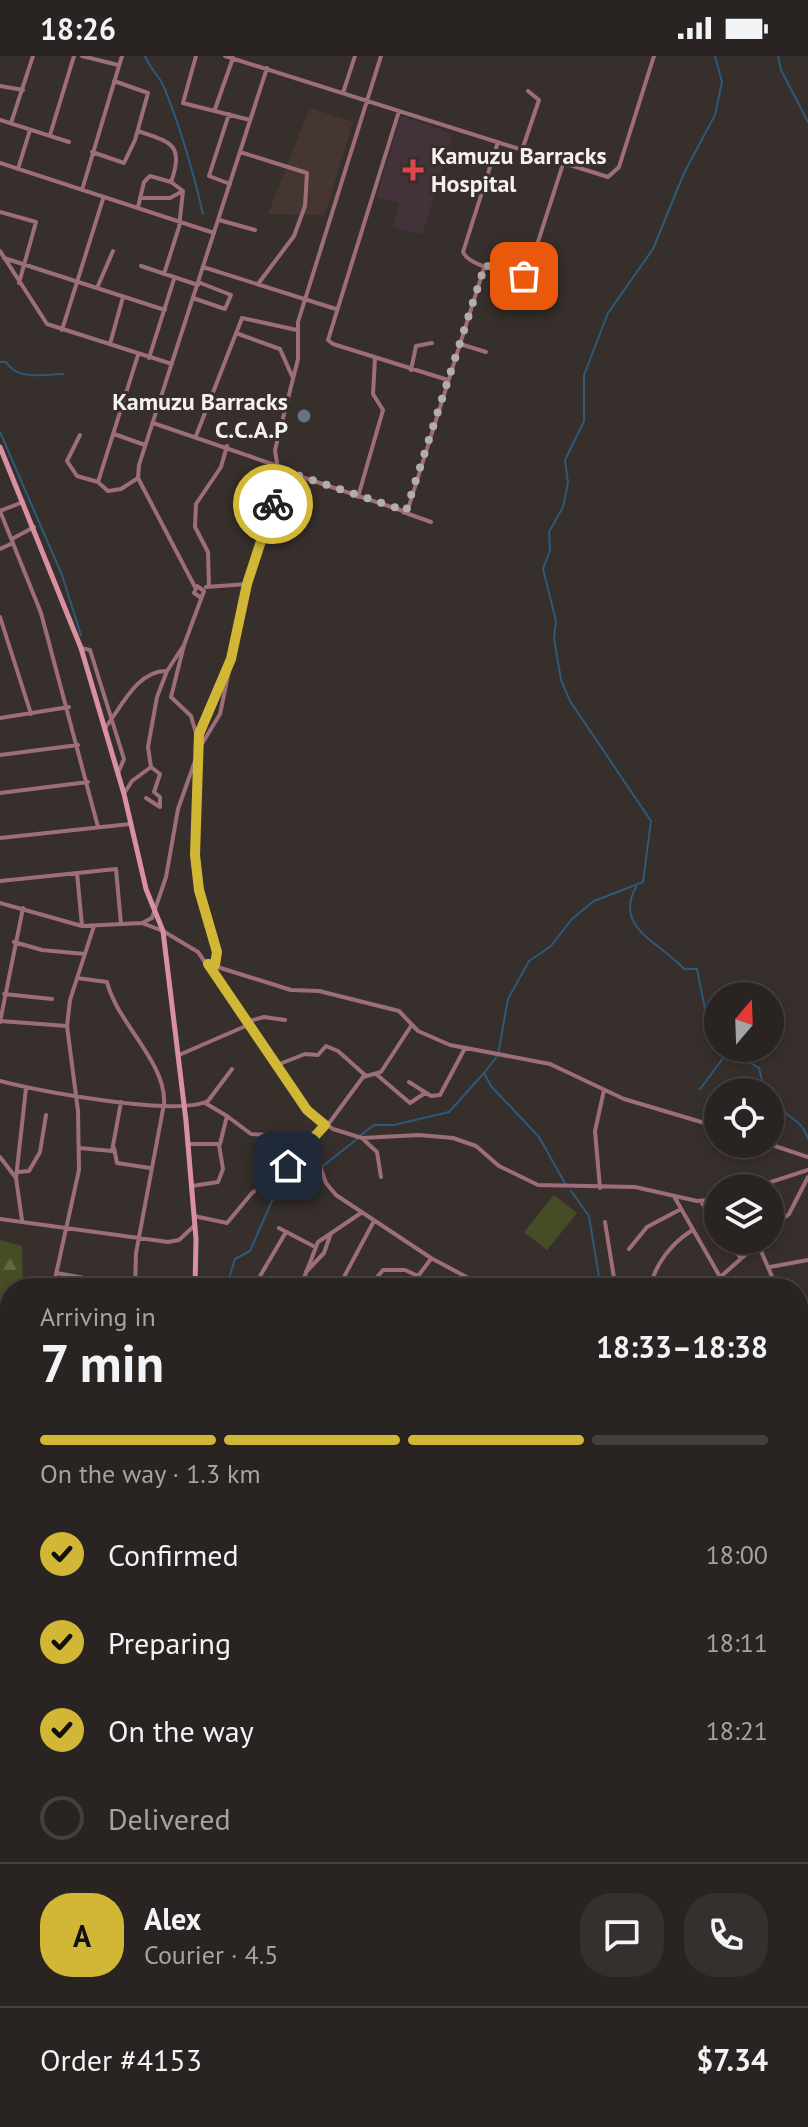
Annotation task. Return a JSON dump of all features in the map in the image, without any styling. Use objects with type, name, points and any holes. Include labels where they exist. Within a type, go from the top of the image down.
[{"type":"street","points":[[11,123],[33,56]]},
{"type":"street","points":[[50,135],[74,56]]},
{"type":"street","points":[[82,56],[118,65]]},
{"type":"street","points":[[82,190],[122,56]]},
{"type":"street","points":[[196,56],[182,101],[185,105],[250,120]]},
{"type":"street","points":[[225,56],[604,176],[616,173],[654,56]]},
{"type":"street","points":[[343,93],[355,56]]},
{"type":"street","points":[[142,923],[155,914],[166,877],[178,809],[200,747],[220,714],[247,584],[280,483],[277,441],[298,359],[297,330],[381,56]]},
{"type":"street","points":[[215,110],[233,58]]},
{"type":"street","points":[[200,597],[194,594],[195,587],[138,478],[145,445],[267,68]]},
{"type":"street","points":[[92,152],[124,163],[138,131],[148,93],[114,81]]},
{"type":"street","points":[[0,86],[23,90]]},
{"type":"street","points":[[522,150],[539,100],[528,91]]},
{"type":"street","points":[[399,111],[327,337],[330,342],[375,358],[448,380]]},
{"type":"street","points":[[229,114],[209,176],[230,184]]},
{"type":"street","points":[[0,120],[69,142]]},
{"type":"street","points":[[18,169],[30,130]]},
{"type":"street","points":[[138,131],[168,142],[175,149],[178,163],[171,182]]},
{"type":"street","points":[[498,142],[463,252],[467,259],[520,276],[528,273],[563,164]]},
{"type":"street","points":[[240,152],[307,173],[305,206],[294,236],[258,284]]},
{"type":"street","points":[[0,164],[214,233]]},
{"type":"street","points":[[138,208],[147,178],[171,182],[183,191]]},
{"type":"street","points":[[140,198],[170,198],[183,191]]},
{"type":"street","points":[[164,274],[180,222],[183,191]]},
{"type":"street","points":[[62,330],[104,198]]},
{"type":"street","points":[[0,212],[36,222],[19,285]]},
{"type":"street","points":[[218,220],[255,230]]},
{"type":"street","points":[[0,251],[42,320],[62,330],[172,364]]},
{"type":"street","points":[[97,288],[113,251]]},
{"type":"street","points":[[4,258],[165,310]]},
{"type":"street","points":[[403,511],[410,503],[485,265]]},
{"type":"street","points":[[141,266],[231,295],[223,309],[193,298]]},
{"type":"street","points":[[203,267],[336,309]]},
{"type":"street","points":[[149,358],[174,279]]},
{"type":"street","points":[[110,344],[123,297]]},
{"type":"street","points":[[196,436],[213,400],[236,333],[246,317],[297,330]]},
{"type":"street","points":[[236,333],[280,349],[292,376]]},
{"type":"street","points":[[411,370],[416,346],[432,343]]},
{"type":"street","points":[[460,344],[486,352]]},
{"type":"street","points":[[98,482],[138,355]]},
{"type":"street","points":[[358,497],[383,410],[373,394],[375,358]]},
{"type":"street","points":[[153,423],[227,446],[431,522]]},
{"type":"street","points":[[114,434],[145,445]]},
{"type":"street","points":[[80,435],[67,463],[77,476],[98,482],[108,491],[117,490],[138,478]]},
{"type":"street","points":[[200,747],[199,734],[191,716],[171,697],[184,645],[206,587],[208,552],[195,527],[197,502],[221,467],[227,446]]},
{"type":"street","points":[[0,447],[81,648],[155,914],[163,931],[192,1186],[195,1278]]},
{"type":"street","points":[[0,468],[8,464]]},
{"type":"street","points":[[23,502],[0,511],[41,613],[69,707],[98,827]]},
{"type":"street","points":[[0,549],[34,527]]},
{"type":"street","points":[[195,587],[247,584]]},
{"type":"street","points":[[0,617],[31,714]]},
{"type":"street","points":[[146,798],[160,807],[160,797],[154,792],[160,774],[151,767],[148,747],[157,697],[167,671],[184,645]]},
{"type":"street","points":[[81,648],[90,650],[124,759],[118,773]]},
{"type":"street","points":[[199,734],[231,659]]},
{"type":"street","points":[[105,728],[130,693],[144,680],[167,671]]},
{"type":"street","points":[[0,718],[69,707]]},
{"type":"street","points":[[0,755],[78,745]]},
{"type":"street","points":[[196,758],[195,855],[199,890],[217,952],[215,965]]},
{"type":"street","points":[[124,794],[132,781],[151,767]]},
{"type":"street","points":[[0,793],[88,782]]},
{"type":"street","points":[[0,838],[130,824]]},
{"type":"street","points":[[0,881],[116,869],[121,924]]},
{"type":"street","points":[[77,873],[82,926]]},
{"type":"street","points":[[0,903],[82,926],[142,923],[193,948],[208,964],[310,1114],[326,1126],[362,1138],[448,1137],[476,1146],[499,1166],[529,1183],[565,1188],[635,1187],[675,1198],[704,1201]]},
{"type":"street","points":[[23,908],[0,1021],[67,1026]]},
{"type":"street","points":[[56,1278],[78,1188],[79,1148],[67,1026],[77,978],[94,926]]},
{"type":"street","points":[[14,942],[42,950],[85,954]]},
{"type":"street","points":[[208,964],[291,990],[319,991],[399,1011],[411,1026],[431,1038],[465,1048],[550,1064],[604,1090],[704,1122]]},
{"type":"street","points":[[77,978],[107,982],[116,1005],[163,1083],[164,1104],[150,1168],[136,1278]]},
{"type":"street","points":[[4,994],[52,999]]},
{"type":"street","points":[[179,1055],[264,1017],[285,1020]]},
{"type":"street","points":[[194,1216],[227,1223],[252,1193],[291,1163],[326,1126],[365,1076],[376,1074],[388,1063],[411,1026]]},
{"type":"street","points":[[277,1065],[305,1054],[318,1055],[326,1046],[338,1051],[365,1076]]},
{"type":"street","points":[[409,1082],[425,1093],[436,1096],[444,1092],[465,1048]]},
{"type":"street","points":[[205,1103],[229,1078],[232,1069]]},
{"type":"street","points":[[376,1074],[410,1103],[425,1093]]},
{"type":"street","points":[[0,1081],[26,1088],[121,1102],[205,1103],[251,1134],[289,1136],[310,1142]]},
{"type":"street","points":[[22,1220],[16,1154],[26,1088]]},
{"type":"street","points":[[600,1188],[595,1131],[604,1090]]},
{"type":"street","points":[[121,1102],[114,1148],[117,1163],[150,1168]]},
{"type":"street","points":[[17,1175],[28,1172],[39,1154],[46,1115]]},
{"type":"street","points":[[192,1186],[217,1184],[223,1169],[219,1145],[227,1116]]},
{"type":"street","points":[[362,1138],[377,1152],[381,1177]]},
{"type":"street","points":[[310,1142],[329,1188],[361,1213],[468,1278]]},
{"type":"street","points":[[188,1144],[219,1145]]},
{"type":"street","points":[[79,1148],[110,1152],[114,1148]]},
{"type":"street","points":[[784,1149],[808,1157]]},
{"type":"street","points":[[0,1157],[17,1175]]},
{"type":"street","points":[[784,1178],[808,1170]]},
{"type":"street","points":[[784,1218],[808,1177]]},
{"type":"street","points":[[675,1198],[691,1231],[719,1275]]},
{"type":"street","points":[[701,1202],[704,1207]]},
{"type":"street","points":[[629,1249],[647,1227],[681,1209]]},
{"type":"street","points":[[302,1278],[315,1247],[332,1231],[361,1213]]},
{"type":"street","points":[[0,1219],[174,1242],[195,1224]]},
{"type":"street","points":[[343,1278],[374,1221]]},
{"type":"street","points":[[605,1222],[616,1278]]},
{"type":"street","points":[[279,1228],[315,1247]]},
{"type":"street","points":[[303,1275],[324,1253],[332,1231]]},
{"type":"street","points":[[654,1278],[662,1260],[679,1239],[691,1231]]},
{"type":"street","points":[[259,1278],[286,1232]]},
{"type":"street","points":[[738,1254],[741,1258]]},
{"type":"street","points":[[716,1278],[746,1254]]},
{"type":"street","points":[[765,1254],[774,1278]]},
{"type":"street","points":[[376,1278],[383,1270],[405,1270],[418,1276],[431,1258]]},
{"type":"street","points":[[770,1267],[808,1260]]},
{"type":"street","points":[[57,1273],[84,1278]]},
{"type":"shaded area","points":[[310,108],[353,122],[325,215],[268,214]]},
{"type":"shaded area","name":"Kamuzu Barracks Hospital","points":[[401,116],[453,134],[422,235],[393,227],[399,203],[377,197]]},
{"type":"green space","points":[[554,1195],[577,1213],[547,1250],[524,1232]]},
{"type":"green space","points":[[0,1240],[22,1246],[23,1278],[0,1278]]},
{"type":"waterway","points":[[145,56],[170,103],[203,214]]},
{"type":"waterway","points":[[566,1185],[539,1137],[491,1086],[484,1073],[498,1055],[508,999],[529,961],[550,947],[572,919],[594,901],[643,882],[651,821],[570,701],[561,680],[554,638],[556,621],[543,569],[550,550],[549,532],[563,507],[568,483],[565,460],[584,421],[584,375],[608,313],[653,249],[684,173],[715,115],[722,82],[715,56]]},
{"type":"waterway","points":[[778,56],[781,70],[808,122]]},
{"type":"waterway","points":[[0,362],[6,362],[24,374],[63,374]]},
{"type":"waterway","points":[[0,432],[62,575],[81,635]]},
{"type":"waterway","points":[[636,887],[631,902],[635,925],[684,969],[697,969],[712,1044],[718,1052],[734,1053],[759,1068],[762,1078]]},
{"type":"waterway","points":[[700,1089],[720,1062]]},
{"type":"waterway","points":[[361,1135],[374,1125],[394,1125],[449,1112],[483,1074]]},
{"type":"waterway","points":[[784,1111],[802,1127],[808,1139]]},
{"type":"waterway","points":[[323,1166],[357,1139]]},
{"type":"waterway","points":[[229,1278],[235,1259],[250,1251],[272,1201],[319,1167]]},
{"type":"waterway","points":[[571,1191],[589,1216],[599,1277]]},
{"type":"way so far","points":[[273,504],[281,478],[279,469],[406,511],[485,265],[524,276]]},
{"type":"place","name":"Kamuzu Barracks Hospital","points":[[413,170]]},
{"type":"place","name":"Kamuzu Barracks C.C.A.P","points":[[304,416]]},
{"type":"route","points":[[273,504],[247,584],[231,659],[199,734],[195,855],[199,890],[217,952],[215,965],[208,964],[224,992],[307,1110],[325,1125],[288,1166]]}]
